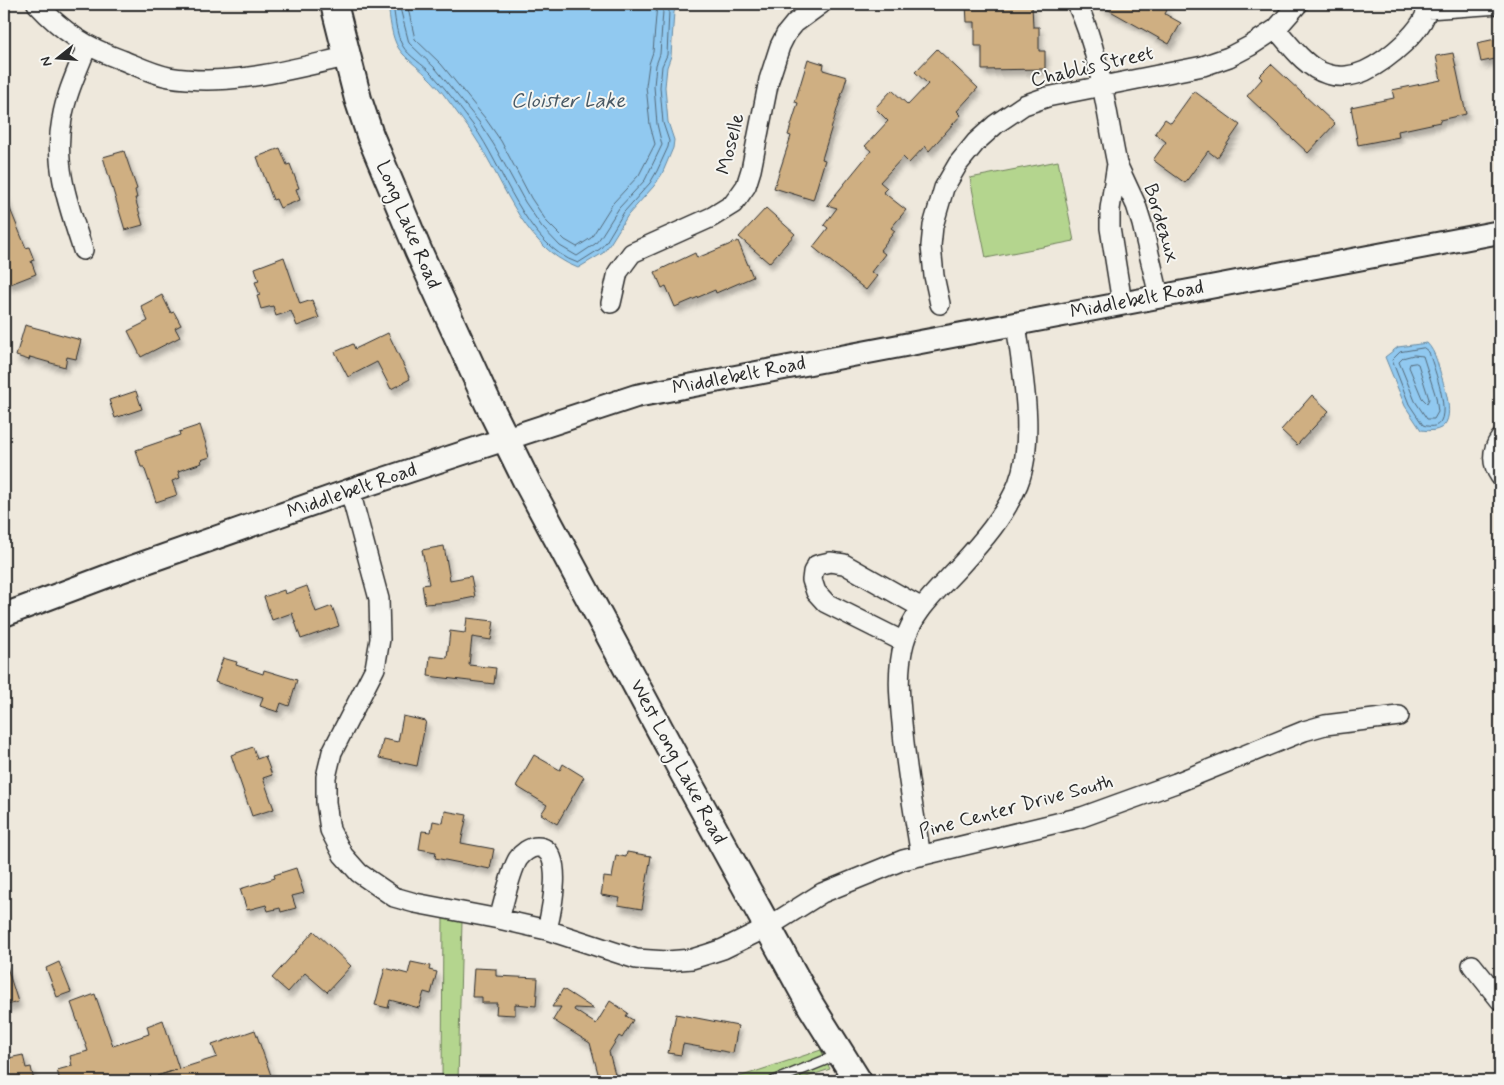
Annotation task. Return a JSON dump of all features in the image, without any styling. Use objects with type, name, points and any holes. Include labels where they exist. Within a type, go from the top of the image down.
[{"type":"main road","name":"Long Lake Road","points":[[334,4],[346,57],[370,135],[390,185],[506,439]]},
{"type":"main road","name":"West Long Lake Road","points":[[506,439],[652,714],[811,1006],[858,1081]]},
{"type":"street","points":[[37,4],[53,21],[87,46],[167,76],[210,81],[246,78],[346,57]]},
{"type":"street","name":"Moselle","points":[[611,303],[618,272],[632,253],[712,218],[728,208],[740,196],[746,186],[751,170],[769,80],[780,46],[786,34],[795,23],[821,4]]},
{"type":"street","name":"Bordeaux","points":[[1077,4],[1085,20],[1101,86],[1116,164],[1136,206],[1142,224],[1159,296]]},
{"type":"street","name":"Chablis Street","points":[[940,304],[934,276],[931,246],[933,226],[944,188],[958,164],[976,142],[996,124],[1024,105],[1047,97],[1203,66],[1229,57],[1276,30],[1298,4]]},
{"type":"street","points":[[1276,30],[1316,70],[1338,76],[1355,75],[1374,66],[1407,40],[1422,23],[1428,6],[1499,4]]},
{"type":"street","points":[[83,250],[62,184],[59,138],[67,97],[87,46]]},
{"type":"street","name":"Bordeaux","points":[[1116,164],[1110,209],[1110,228],[1122,302]]},
{"type":"street","name":"Middlebelt Road","points":[[4,615],[112,574],[350,491],[636,396],[1122,302],[1500,232]]},
{"type":"street","points":[[921,856],[907,770],[898,688],[904,642],[911,624],[922,608],[986,538],[1005,509],[1018,483],[1024,459],[1026,419],[1024,377],[1016,323]]},
{"type":"street","points":[[1500,438],[1494,448],[1493,457],[1494,466],[1500,476]]},
{"type":"street","name":"Pine Center Drive South","points":[[350,491],[379,599],[380,639],[375,668],[332,752],[326,777],[330,830],[343,855],[359,873],[394,897],[415,903],[499,918],[547,930],[636,959],[667,961],[692,959],[724,949],[768,927],[822,893],[903,860],[1082,817],[1176,783],[1304,731],[1326,725],[1399,716]]},
{"type":"street","points":[[904,642],[826,603],[816,592],[812,580],[813,572],[817,565],[830,562],[844,564],[922,608]]},
{"type":"street","points":[[499,918],[518,859],[527,850],[537,847],[548,850],[553,858],[552,909],[547,930]]},
{"type":"street","points":[[1472,965],[1500,1000]]},
{"type":"lane","points":[[774,1081],[841,1054]]},
{"type":"green space","points":[[1058,161],[1074,241],[986,258],[970,178]]},
{"type":"green space","points":[[443,918],[462,921],[458,1081],[442,1081]]},
{"type":"green space","points":[[821,1050],[830,1069],[795,1081],[727,1081]]},
{"type":"water","name":"Cloister Lake","points":[[388,4],[684,4],[677,6],[674,12],[671,56],[667,67],[665,87],[668,122],[674,140],[673,148],[662,174],[654,186],[628,215],[603,253],[578,268],[557,257],[540,243],[514,206],[480,145],[467,126],[437,87],[399,49],[390,21]]},
{"type":"water","points":[[1427,343],[1433,351],[1445,387],[1448,415],[1446,422],[1441,428],[1421,430],[1405,406],[1385,357],[1398,347]]},
{"type":"building","points":[[966,4],[1032,5],[1033,27],[1039,27],[1039,51],[1045,51],[1045,69],[982,70],[982,46],[975,46],[975,22],[967,22]]},
{"type":"building","points":[[1098,4],[1157,4],[1167,10],[1165,14],[1181,23],[1169,44]]},
{"type":"building","points":[[1500,38],[1500,58],[1481,62],[1477,43]]},
{"type":"building","points":[[937,49],[978,88],[957,111],[961,115],[929,151],[925,146],[909,163],[903,157],[880,182],[887,188],[883,192],[906,210],[891,228],[895,231],[880,250],[885,254],[871,272],[877,276],[866,290],[813,247],[828,228],[824,225],[837,208],[827,205],[871,151],[865,146],[888,121],[875,108],[892,90],[908,105],[928,84],[915,72]]},
{"type":"building","points":[[1453,53],[1466,114],[1398,131],[1399,137],[1358,145],[1351,107],[1394,98],[1392,90],[1441,80],[1436,56]]},
{"type":"building","points":[[808,59],[824,64],[823,70],[847,77],[822,159],[825,160],[813,200],[774,188],[791,136],[788,135],[798,103],[795,102]]},
{"type":"building","points":[[1271,64],[1335,124],[1308,153],[1247,96],[1262,79],[1259,76]]},
{"type":"building","points":[[1194,91],[1240,125],[1217,158],[1208,151],[1185,183],[1153,160],[1166,142],[1155,133],[1165,119],[1171,123]]},
{"type":"building","points":[[280,148],[287,165],[290,164],[299,188],[296,189],[300,200],[280,208],[276,199],[273,200],[257,157]]},
{"type":"building","points":[[124,151],[137,189],[135,190],[137,198],[135,198],[143,225],[125,230],[103,157]]},
{"type":"building","points":[[4,194],[26,248],[29,247],[34,260],[31,261],[36,274],[8,285],[4,275]]},
{"type":"building","points":[[766,208],[795,234],[769,263],[739,237]]},
{"type":"building","points":[[738,241],[753,277],[716,293],[715,290],[675,307],[666,286],[662,288],[655,272],[695,253],[697,258]]},
{"type":"building","points":[[284,257],[300,304],[312,300],[319,318],[297,326],[291,311],[276,316],[273,306],[261,309],[257,296],[260,295],[255,282],[259,281],[255,268]]},
{"type":"building","points":[[162,295],[171,313],[174,312],[181,325],[175,328],[180,337],[141,357],[128,331],[148,321],[141,306]]},
{"type":"building","points":[[25,325],[81,340],[76,359],[67,357],[65,367],[30,357],[29,360],[16,356]]},
{"type":"building","points":[[388,333],[410,379],[391,389],[377,362],[348,377],[335,352],[353,344],[355,349]]},
{"type":"building","points":[[136,391],[142,409],[115,418],[109,400]]},
{"type":"building","points":[[1312,395],[1329,411],[1297,445],[1281,430]]},
{"type":"building","points":[[200,425],[210,457],[201,460],[202,463],[178,471],[180,478],[172,481],[177,495],[156,502],[136,450],[180,435],[179,432]]},
{"type":"building","points":[[444,546],[450,580],[471,576],[475,597],[425,604],[422,585],[429,584],[422,550]]},
{"type":"building","points":[[307,586],[316,612],[332,606],[339,626],[301,639],[292,613],[272,620],[264,597],[284,590],[285,594]]},
{"type":"building","points":[[467,618],[494,621],[491,640],[472,637],[469,665],[496,668],[494,684],[428,676],[430,656],[447,658],[450,631],[465,633]]},
{"type":"building","points":[[223,658],[237,662],[236,665],[263,674],[264,670],[297,680],[289,706],[281,703],[278,712],[260,706],[263,697],[215,682]]},
{"type":"building","points":[[403,716],[426,721],[417,766],[379,758],[383,739],[398,742]]},
{"type":"building","points":[[253,747],[257,759],[265,756],[272,775],[263,778],[274,809],[252,816],[231,755]]},
{"type":"building","points":[[534,755],[560,770],[563,764],[584,777],[557,824],[541,814],[547,805],[516,786]]},
{"type":"building","points":[[445,811],[467,815],[461,843],[494,849],[490,869],[435,858],[436,852],[419,849],[422,831],[431,832],[433,821],[443,823]]},
{"type":"building","points":[[627,852],[651,856],[642,909],[618,905],[620,898],[601,895],[604,877],[612,878],[616,855],[626,857]]},
{"type":"building","points":[[296,868],[304,893],[292,896],[296,908],[281,912],[280,908],[268,911],[266,905],[247,910],[240,889],[275,878],[274,875]]},
{"type":"building","points":[[314,931],[351,966],[327,992],[305,973],[288,992],[272,978]]},
{"type":"building","points":[[59,962],[71,992],[57,997],[46,968]]},
{"type":"building","points":[[411,962],[430,966],[429,970],[437,972],[431,994],[424,992],[419,1008],[390,1000],[388,1008],[375,1005],[385,968],[408,974]]},
{"type":"building","points":[[4,967],[7,967],[18,1002],[4,1006]]},
{"type":"building","points":[[474,968],[496,969],[496,976],[538,978],[536,1006],[515,1004],[515,1015],[496,1014],[497,1003],[482,1003],[482,997],[472,997]]},
{"type":"building","points":[[563,989],[594,1009],[575,1008],[574,1010],[596,1024],[610,1001],[628,1013],[626,1016],[633,1020],[622,1038],[619,1036],[609,1052],[617,1081],[600,1081],[590,1043],[553,1020],[561,1007],[552,1007]]},
{"type":"building","points":[[95,994],[113,1046],[149,1034],[147,1026],[163,1020],[179,1069],[157,1076],[217,1057],[212,1045],[255,1030],[273,1081],[151,1081],[150,1079],[143,1081],[60,1081],[57,1070],[72,1066],[70,1056],[88,1051],[71,1003]]},
{"type":"building","points":[[676,1014],[738,1026],[733,1053],[683,1044],[681,1055],[668,1053]]},
{"type":"building","points":[[23,1055],[26,1068],[31,1067],[34,1081],[4,1081],[4,1059]]}]
